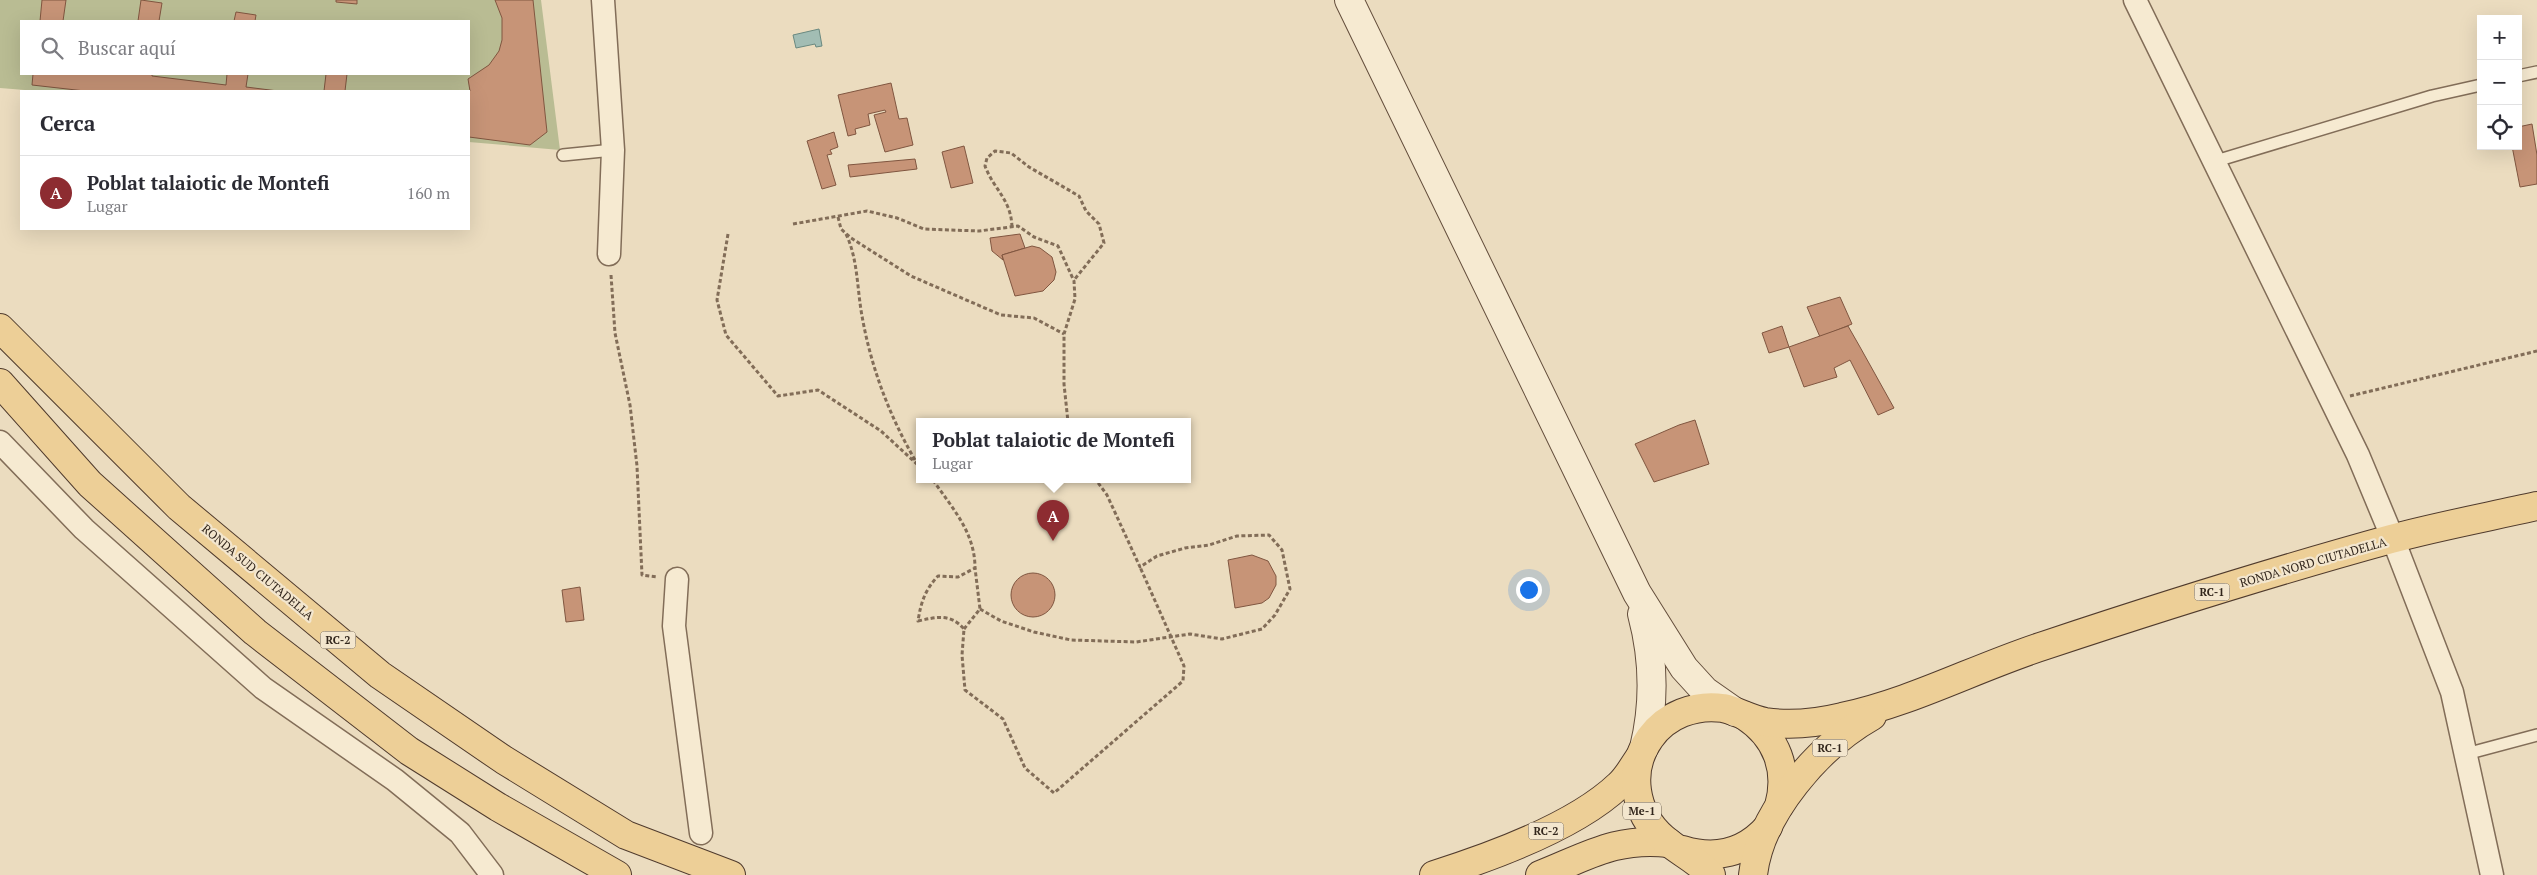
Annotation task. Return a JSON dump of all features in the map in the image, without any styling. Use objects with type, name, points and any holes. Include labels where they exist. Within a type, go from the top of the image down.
[{"type":"main road","name":"Me-1","points":[[1349,0],[1637,593],[1684,668],[1705,691],[1758,726],[1770,739],[1780,760],[1784,784],[1774,816],[1755,859],[1753,875]]},
{"type":"main road","name":"RONDA SUD CIUTADELLA","points":[[0,328],[179,507],[380,675],[504,760],[626,835],[731,875]]},
{"type":"main road","points":[[0,383],[90,484],[255,632],[409,751],[498,807],[617,875]]},
{"type":"main road","name":"RONDA NORD CIUTADELLA","points":[[1895,703],[2042,646],[2184,600],[2393,539],[2537,506]]},
{"type":"main road","name":"Me-1","points":[[1637,593],[1648,636],[1653,680],[1650,715],[1636,775],[1637,793],[1642,811],[1652,827],[1675,846],[1698,861],[1711,875]]},
{"type":"main road","name":"RC-1","points":[[1739,714],[1765,722],[1811,723],[1895,703]]},
{"type":"main road","name":"RC-1","points":[[1774,816],[1801,778],[1847,732],[1895,703]]},
{"type":"main road","name":"Me-1","points":[[1642,752],[1658,728],[1688,710],[1712,707],[1739,714]]},
{"type":"main road","name":"RC-2","points":[[1434,875],[1468,864],[1562,824],[1592,806],[1619,785],[1642,752]]},
{"type":"main road","points":[[1540,875],[1620,843],[1647,840],[1705,855],[1730,852],[1752,842],[1774,816]]},
{"type":"street","points":[[604,0],[613,150],[609,254]]},
{"type":"street","points":[[2135,0],[2216,161],[2332,400],[2358,455],[2393,539],[2452,692],[2492,875]]},
{"type":"street","points":[[0,442],[84,530],[263,688],[395,780],[460,833],[492,875]]},
{"type":"street","points":[[677,578],[674,626],[701,833]]},
{"type":"lane","points":[[2522,75],[2537,72]]},
{"type":"lane","points":[[2216,161],[2432,96],[2477,86]]},
{"type":"lane","points":[[562,155],[613,150]]},
{"type":"lane","points":[[2466,754],[2537,735]]},
{"type":"path","points":[[1012,227],[1011,213],[1007,202],[985,166],[987,158],[995,151],[1011,153],[1029,167],[1079,196],[1086,211],[1099,224],[1104,243],[1074,281]]},
{"type":"path","points":[[793,224],[867,211],[897,218],[924,229],[979,231],[1018,226],[1034,237],[1058,246],[1074,281],[1075,299],[1064,334],[1064,384],[1068,418]]},
{"type":"path","points":[[838,217],[852,247],[862,316],[871,358],[900,435],[916,462]]},
{"type":"path","points":[[844,231],[911,276],[1000,315],[1034,318],[1064,334]]},
{"type":"path","points":[[728,234],[717,300],[726,335],[778,396],[818,390],[881,431],[916,463]]},
{"type":"path","points":[[609,254],[615,333],[630,405],[637,466],[642,575],[677,578]]},
{"type":"path","points":[[2332,400],[2537,351]]},
{"type":"path","points":[[935,483],[968,532],[975,550],[975,568],[980,609],[964,629],[962,655],[965,690],[1002,719],[1025,768],[1054,794],[1183,681],[1184,666],[1172,637],[1106,495],[1098,483]]},
{"type":"path","points":[[980,609],[1010,624],[1071,640],[1112,643],[1190,634],[1222,640],[1262,629],[1275,615],[1290,590],[1282,550],[1270,535],[1237,536],[1157,556],[1140,567]]},
{"type":"path","points":[[964,629],[956,620],[948,617],[918,621],[920,604],[927,588],[938,576],[958,577],[975,568]]},
{"type":"green space","points":[[0,0],[541,0],[560,150],[470,142],[470,90],[25,90],[0,88]]},
{"type":"water","points":[[819,29],[822,46],[816,47],[815,44],[796,48],[793,35]]},
{"type":"building","points":[[42,0],[66,0],[63,20],[40,20]]},
{"type":"building","points":[[141,0],[162,3],[159,20],[138,20]]},
{"type":"building","points":[[336,0],[357,0],[357,4],[336,2]]},
{"type":"building","points":[[495,0],[533,0],[547,132],[530,145],[470,137],[470,90],[468,79],[489,65],[499,51],[502,40],[502,18]]},
{"type":"building","points":[[236,12],[256,15],[255,20],[234,20]]},
{"type":"building","points":[[33,75],[152,75],[226,85],[227,75],[248,75],[246,87],[270,90],[76,90],[32,85]]},
{"type":"building","points":[[326,75],[347,75],[345,90],[324,90]]},
{"type":"building","points":[[891,83],[899,119],[907,118],[913,145],[885,152],[874,115],[886,112],[885,110],[868,114],[870,125],[855,129],[856,134],[848,136],[838,95]]},
{"type":"building","points":[[2532,124],[2537,155],[2537,184],[2520,187],[2513,150],[2522,150],[2522,126]]},
{"type":"building","points":[[834,132],[838,147],[830,150],[832,154],[827,155],[836,185],[822,189],[807,141]]},
{"type":"building","points":[[964,146],[973,183],[951,188],[942,152]]},
{"type":"building","points":[[915,159],[917,169],[850,177],[848,165]]},
{"type":"building","points":[[1020,234],[1025,248],[1002,255],[1003,260],[992,251],[990,238]]},
{"type":"building","points":[[1032,246],[1040,248],[1052,257],[1056,272],[1054,280],[1043,291],[1015,296],[1002,255]]},
{"type":"building","points":[[1840,297],[1852,324],[1820,337],[1807,307]]},
{"type":"building","points":[[1782,326],[1789,347],[1769,353],[1762,333]]},
{"type":"building","points":[[1848,326],[1894,408],[1878,415],[1850,360],[1834,368],[1837,377],[1804,387],[1789,347]]},
{"type":"building","points":[[1695,420],[1709,464],[1654,482],[1635,444]]},
{"type":"building","points":[[1252,555],[1268,561],[1276,576],[1276,585],[1269,598],[1262,603],[1235,608],[1228,560]]},
{"type":"building","points":[[1037,573],[1049,579],[1054,586],[1054,604],[1049,611],[1042,616],[1029,617],[1021,614],[1014,607],[1011,591],[1014,583],[1021,576]]},
{"type":"building","points":[[580,587],[584,620],[566,622],[562,590]]},
{"type":"place","name":"Poblat talaiotic de Montefi","points":[[1053,541]]}]
